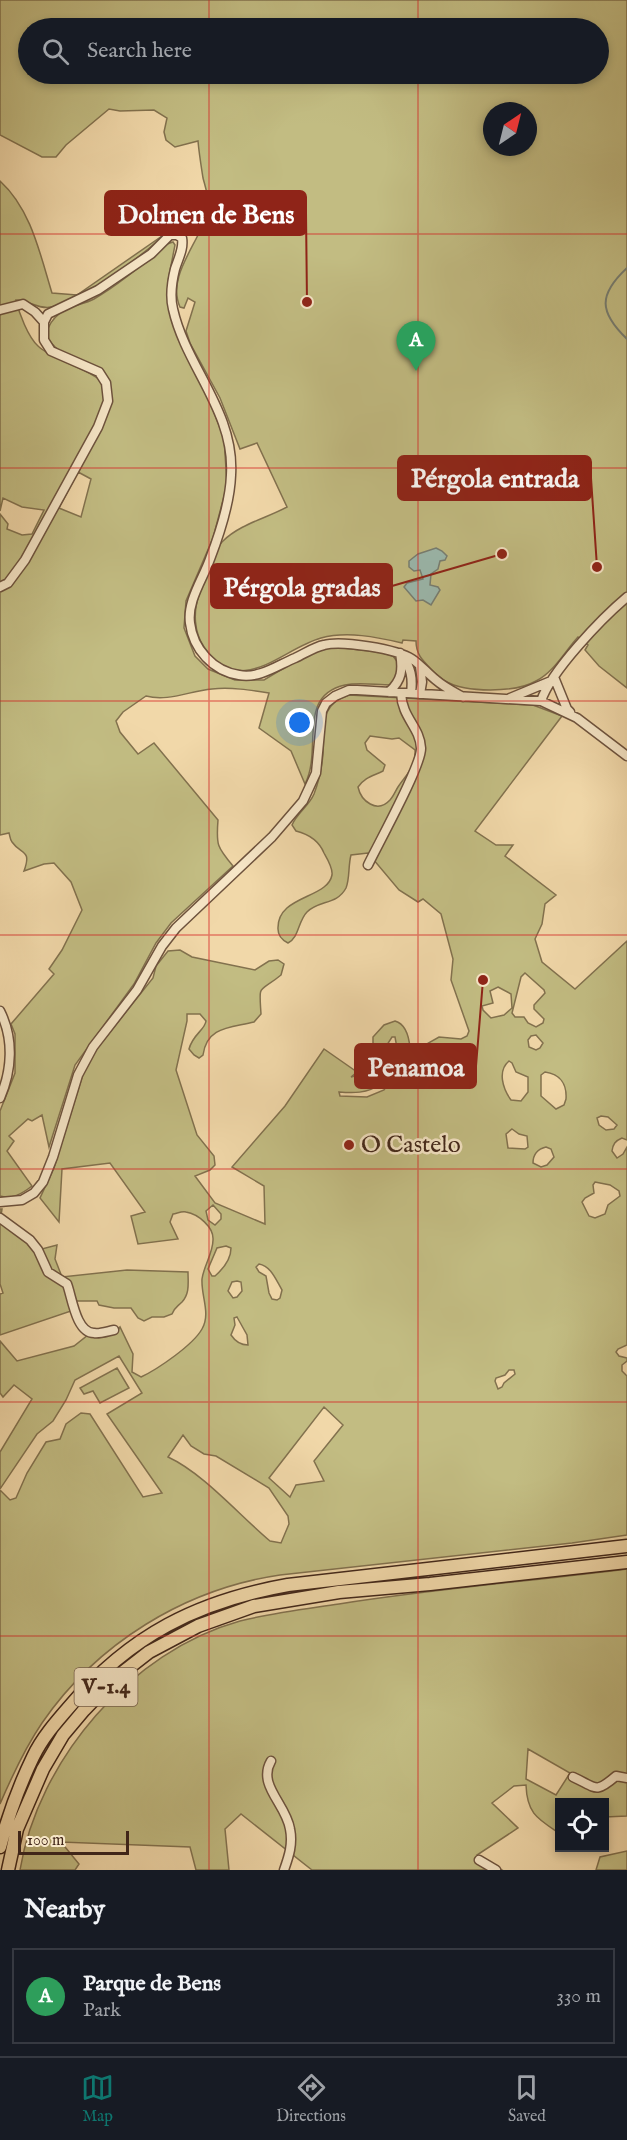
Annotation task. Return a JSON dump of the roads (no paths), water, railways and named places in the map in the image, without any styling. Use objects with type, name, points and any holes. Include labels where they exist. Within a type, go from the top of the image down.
[{"type":"highway","name":"V-1.4","points":[[0,1847],[6,1823],[33,1756],[50,1729],[85,1688],[119,1656],[165,1625],[248,1592],[288,1585],[627,1546]]},
{"type":"highway","name":"V-1.4","points":[[8,1870],[17,1829],[42,1769],[63,1736],[113,1680],[148,1652],[198,1626],[254,1606],[339,1592],[627,1562]]},
{"type":"street","points":[[0,587],[8,583],[26,560],[98,427],[108,401],[106,382],[99,372],[51,351],[44,340],[44,322],[48,314],[98,290],[151,254],[170,235],[177,235],[183,238],[183,245],[173,279],[172,308],[187,347],[216,401],[229,445],[231,474],[228,499],[210,559],[193,600],[189,621],[194,641],[206,658],[224,670],[240,676],[255,676],[324,644],[363,646],[400,653],[420,665],[437,681],[463,698]]},
{"type":"street","points":[[0,310],[23,304],[44,322]]},
{"type":"street","points":[[542,701],[553,679],[602,619],[627,597]]},
{"type":"street","points":[[388,692],[401,677],[403,668],[400,653]]},
{"type":"street","points":[[400,653],[408,664],[416,693]]},
{"type":"street","points":[[416,693],[422,682],[420,665]]},
{"type":"street","points":[[510,699],[553,679]]},
{"type":"street","points":[[553,679],[567,710],[627,756]]},
{"type":"street","points":[[0,1202],[22,1200],[43,1182],[71,1093],[84,1062],[103,1032],[137,990],[168,937],[272,837],[303,801],[316,773],[319,756],[320,716],[326,704],[335,696],[349,690],[542,701],[577,718]]},
{"type":"street","points":[[368,865],[416,768],[422,750],[417,733],[401,704],[401,693]]},
{"type":"street","points":[[0,1011],[8,1034],[10,1052],[5,1085],[0,1098]]},
{"type":"street","points":[[0,1218],[30,1240],[38,1250],[48,1272],[67,1284],[74,1310],[87,1331],[93,1334],[114,1330]]},
{"type":"street","points":[[271,1761],[265,1771],[267,1781],[290,1826],[292,1843],[284,1870]]},
{"type":"street","points":[[573,1777],[598,1788],[604,1787],[616,1776],[627,1779]]},
{"type":"street","points":[[479,1860],[496,1870]]},
{"type":"water","points":[[436,548],[447,556],[445,560],[440,561],[438,569],[431,574],[430,585],[440,590],[431,605],[423,600],[416,601],[404,587],[407,583],[423,579],[420,570],[414,571],[409,567],[409,561],[418,554]]},
{"type":"waterway","points":[[627,268],[611,287],[606,304],[611,320],[627,339]]},
{"type":"place","name":"Dolmen de Bens","points":[[307,302]]},
{"type":"place","name":"Parque de Bens","points":[[416,371]]},
{"type":"place","name":"Pérgola gradas","points":[[502,554]]},
{"type":"place","name":"Pérgola entrada","points":[[597,567]]},
{"type":"place","name":"Penamoa","points":[[483,980]]},
{"type":"place","name":"O Castelo","points":[[349,1145]]}]
